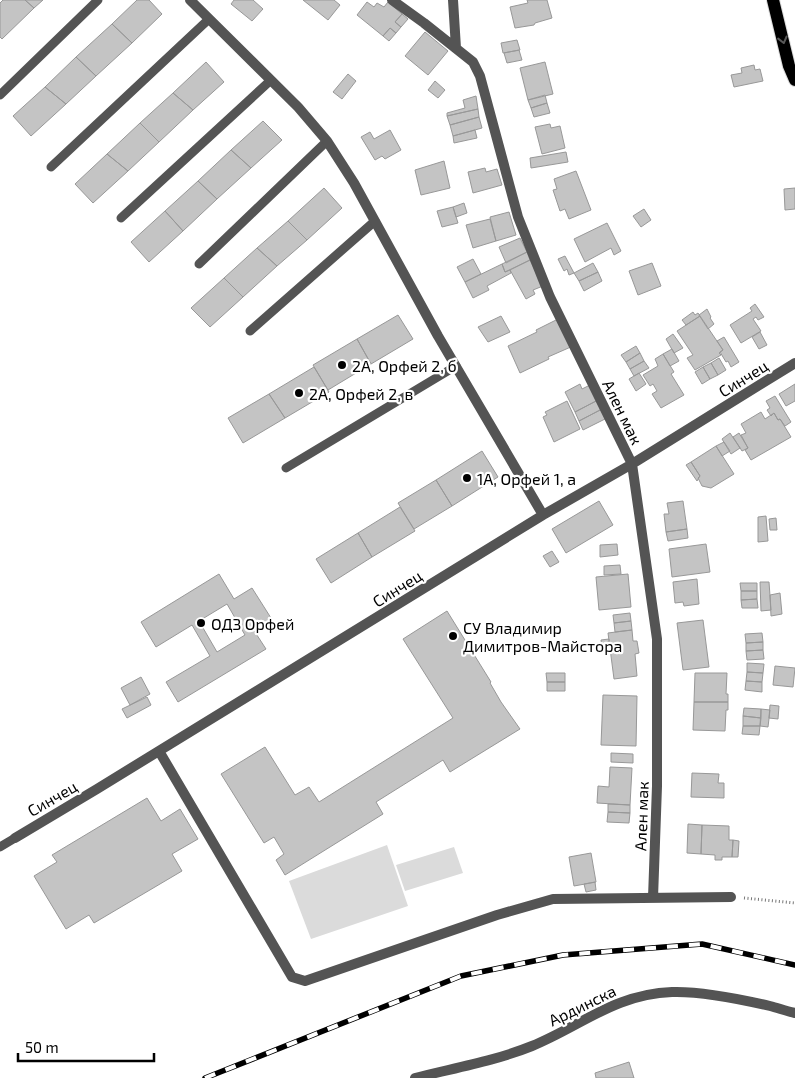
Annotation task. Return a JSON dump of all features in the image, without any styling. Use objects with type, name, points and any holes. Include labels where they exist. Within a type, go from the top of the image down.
[{"type":"main road","points":[[773,0],[789,66],[795,80]]},
{"type":"street","points":[[190,0],[298,107],[327,142],[354,183],[456,366],[543,515]]},
{"type":"street","name":"Ален мак","points":[[392,0],[456,48],[472,62],[480,76],[518,217],[550,297],[632,464],[657,639],[657,786],[652,898]]},
{"type":"street","points":[[453,0],[456,48]]},
{"type":"street","name":"Синчец","points":[[15,838],[543,515],[632,464],[795,364]]},
{"type":"street","points":[[159,751],[292,977],[305,981],[497,914],[553,898],[731,897]]},
{"type":"street","name":"Ардинска","points":[[415,1078],[505,1056],[533,1046],[602,1010],[628,999],[672,992],[696,994],[770,1006],[795,1013]]},
{"type":"lane","points":[[0,95],[98,0]]},
{"type":"lane","points":[[51,167],[209,18]]},
{"type":"lane","points":[[121,218],[271,80]]},
{"type":"lane","points":[[199,264],[327,142]]},
{"type":"lane","points":[[250,332],[375,221]]},
{"type":"lane","points":[[286,468],[456,366]]},
{"type":"lane","points":[[0,846],[15,838]]},
{"type":"path","points":[[731,897],[795,903]]},
{"type":"shaded area","points":[[387,845],[408,906],[311,939],[289,881]]},
{"type":"shaded area","points":[[454,847],[463,873],[405,891],[396,865]]},
{"type":"building","points":[[3,0],[25,0],[34,8],[2,39],[0,37],[0,3]]},
{"type":"building","points":[[25,0],[43,0],[34,8]]},
{"type":"building","points":[[137,0],[149,0],[162,14],[132,43],[112,24]]},
{"type":"building","points":[[234,0],[253,0],[263,9],[252,21],[231,4]]},
{"type":"building","points":[[303,0],[334,0],[340,5],[328,20]]},
{"type":"building","points":[[527,0],[547,0],[552,18],[535,23],[534,25],[515,28],[510,7],[528,3]]},
{"type":"building","points":[[367,2],[374,7],[377,3],[384,7],[388,2],[402,14],[395,22],[401,27],[396,33],[390,28],[383,36],[357,15]]},
{"type":"building","points":[[402,14],[408,19],[401,27],[395,22]]},
{"type":"building","points":[[112,24],[132,43],[96,76],[76,57]]},
{"type":"building","points":[[390,28],[396,33],[389,41],[383,36]]},
{"type":"building","points":[[425,32],[448,51],[428,75],[405,56]]},
{"type":"building","points":[[517,40],[520,50],[503,53],[501,43]]},
{"type":"building","points":[[519,50],[522,60],[507,63],[504,53]]},
{"type":"building","points":[[76,57],[96,76],[66,104],[45,87]]},
{"type":"building","points":[[206,62],[224,82],[193,110],[173,93]]},
{"type":"building","points":[[545,62],[553,94],[528,100],[520,68]]},
{"type":"building","points":[[754,65],[755,70],[760,69],[763,81],[734,87],[731,75],[742,73],[741,68]]},
{"type":"building","points":[[348,74],[356,81],[342,99],[333,92]]},
{"type":"building","points":[[435,81],[445,90],[438,98],[428,90]]},
{"type":"building","points":[[45,87],[66,104],[31,136],[13,116]]},
{"type":"building","points":[[173,93],[193,110],[159,142],[140,123]]},
{"type":"building","points":[[545,95],[547,103],[531,108],[528,100]]},
{"type":"building","points":[[476,96],[478,109],[447,116],[447,113],[465,108],[463,100]]},
{"type":"building","points":[[547,103],[550,113],[534,117],[531,108]]},
{"type":"building","points":[[478,109],[479,117],[450,125],[447,116]]},
{"type":"building","points":[[479,117],[482,128],[453,136],[450,125]]},
{"type":"building","points":[[263,121],[282,140],[251,168],[231,150]]},
{"type":"building","points":[[140,123],[159,142],[128,171],[107,154]]},
{"type":"building","points":[[550,124],[551,128],[560,126],[565,148],[542,154],[535,127]]},
{"type":"building","points":[[390,130],[401,150],[385,159],[382,156],[375,160],[361,137],[370,132],[374,139]]},
{"type":"building","points":[[475,130],[477,138],[454,143],[453,136]]},
{"type":"building","points":[[231,150],[251,168],[217,199],[198,181]]},
{"type":"building","points":[[566,152],[568,162],[531,168],[530,158]]},
{"type":"building","points":[[107,154],[128,171],[93,203],[75,184]]},
{"type":"building","points":[[444,161],[450,188],[421,195],[415,170]]},
{"type":"building","points":[[485,168],[486,172],[497,169],[502,185],[473,193],[468,172]]},
{"type":"building","points":[[576,171],[591,210],[569,219],[565,209],[560,211],[553,190],[557,189],[554,179]]},
{"type":"building","points":[[198,181],[217,199],[183,231],[165,211]]},
{"type":"building","points":[[324,188],[342,208],[307,240],[288,221]]},
{"type":"building","points":[[795,188],[795,209],[785,210],[784,189]]},
{"type":"building","points":[[464,203],[467,213],[456,217],[453,207]]},
{"type":"building","points":[[453,207],[458,223],[442,227],[437,211]]},
{"type":"building","points":[[644,209],[651,220],[641,227],[633,216]]},
{"type":"building","points":[[165,211],[183,231],[149,262],[131,242]]},
{"type":"building","points":[[509,212],[516,235],[496,241],[490,217]]},
{"type":"building","points":[[490,219],[496,241],[473,248],[466,225]]},
{"type":"building","points":[[288,221],[307,240],[277,266],[257,248]]},
{"type":"building","points":[[607,223],[621,251],[614,255],[611,248],[585,262],[574,239]]},
{"type":"building","points":[[520,238],[527,252],[506,263],[499,247]]},
{"type":"building","points":[[257,248],[277,266],[243,297],[224,278]]},
{"type":"building","points":[[527,252],[530,260],[505,272],[502,264]]},
{"type":"building","points":[[565,256],[574,273],[569,275],[567,269],[564,271],[558,259]]},
{"type":"building","points":[[473,259],[481,274],[465,282],[457,267]]},
{"type":"building","points":[[530,260],[543,286],[533,290],[535,294],[526,299],[510,270]]},
{"type":"building","points":[[593,263],[598,272],[579,281],[574,273]]},
{"type":"building","points":[[652,263],[661,286],[638,295],[629,271]]},
{"type":"building","points":[[502,264],[505,272],[510,270],[511,273],[487,286],[489,290],[473,298],[465,282]]},
{"type":"building","points":[[598,272],[602,281],[584,291],[579,281]]},
{"type":"building","points":[[224,278],[243,297],[210,327],[191,308]]},
{"type":"building","points":[[755,304],[764,317],[758,320],[756,317],[753,319],[761,331],[741,343],[730,325],[752,311],[750,308]]},
{"type":"building","points":[[707,309],[714,324],[708,329],[699,315]]},
{"type":"building","points":[[693,312],[695,315],[698,313],[700,316],[686,325],[682,320]]},
{"type":"building","points":[[398,315],[413,339],[371,364],[357,339]]},
{"type":"building","points":[[501,316],[510,332],[488,342],[478,327]]},
{"type":"building","points":[[700,316],[723,350],[719,353],[721,355],[695,370],[687,358],[693,355],[677,331]]},
{"type":"building","points":[[560,318],[573,346],[548,357],[549,359],[520,373],[508,346]]},
{"type":"building","points":[[760,332],[767,345],[759,349],[752,337]]},
{"type":"building","points":[[673,334],[683,348],[674,353],[666,339]]},
{"type":"building","points":[[724,337],[739,362],[731,367],[720,352],[723,350],[717,341]]},
{"type":"building","name":"2А, Орфей 2, б","points":[[357,339],[371,364],[328,390],[313,365]]},
{"type":"building","points":[[636,346],[640,353],[626,362],[621,355]]},
{"type":"building","points":[[672,349],[679,361],[670,366],[663,354]]},
{"type":"building","points":[[640,353],[644,361],[630,369],[626,362]]},
{"type":"building","points":[[663,354],[674,372],[671,374],[684,395],[661,408],[652,394],[657,391],[653,384],[650,386],[643,375],[658,366],[655,359]]},
{"type":"building","points":[[719,358],[726,370],[718,375],[711,363]]},
{"type":"building","points":[[644,361],[649,368],[634,376],[630,369]]},
{"type":"building","points":[[711,363],[718,375],[710,379],[703,367]]},
{"type":"building","name":"2А, Орфей 2, в","points":[[314,367],[329,392],[285,418],[269,394]]},
{"type":"building","points":[[703,367],[710,379],[702,384],[695,372]]},
{"type":"building","points":[[639,373],[646,384],[636,391],[629,379]]},
{"type":"building","points":[[580,384],[582,389],[590,385],[598,400],[575,412],[565,392]]},
{"type":"building","points":[[795,384],[795,401],[786,406],[779,394]]},
{"type":"building","points":[[269,394],[285,418],[243,443],[228,418]]},
{"type":"building","points":[[775,396],[791,422],[785,426],[774,413],[771,416],[767,410],[770,408],[766,401]]},
{"type":"building","points":[[598,400],[602,409],[579,421],[575,412]]},
{"type":"building","points":[[567,401],[580,429],[554,442],[543,417],[547,415],[545,412]]},
{"type":"building","points":[[602,409],[607,418],[583,430],[579,421]]},
{"type":"building","points":[[761,412],[765,419],[774,413],[791,437],[751,460],[745,450],[748,448],[741,435],[746,433],[741,424]]},
{"type":"building","points":[[730,433],[740,448],[731,454],[722,439]]},
{"type":"building","points":[[739,433],[748,448],[742,451],[733,437]]},
{"type":"building","points":[[724,442],[730,451],[722,456],[716,446]]},
{"type":"building","points":[[716,446],[734,474],[711,488],[702,486],[698,478],[700,476],[691,462]]},
{"type":"building","name":"1А, Орфей 1, а","points":[[482,451],[498,477],[452,506],[436,480]]},
{"type":"building","points":[[691,462],[700,476],[697,481],[686,465]]},
{"type":"building","points":[[436,480],[452,506],[414,529],[398,503]]},
{"type":"building","points":[[599,501],[613,525],[566,553],[552,529]]},
{"type":"building","points":[[683,501],[687,529],[666,532],[664,514],[669,514],[667,503]]},
{"type":"building","points":[[400,507],[415,531],[372,557],[358,533]]},
{"type":"building","points":[[766,516],[768,541],[758,542],[758,517]]},
{"type":"building","points":[[776,518],[777,530],[770,530],[769,519]]},
{"type":"building","points":[[687,529],[688,538],[668,541],[666,532]]},
{"type":"building","points":[[358,533],[372,557],[331,583],[316,559]]},
{"type":"building","points":[[617,544],[618,555],[600,557],[600,545]]},
{"type":"building","points":[[706,544],[710,572],[672,577],[669,549]]},
{"type":"building","points":[[552,551],[559,562],[550,567],[543,556]]},
{"type":"building","points":[[620,565],[621,574],[604,575],[604,566]]},
{"type":"building","points":[[219,574],[234,599],[252,588],[271,618],[253,629],[266,649],[178,702],[166,682],[210,656],[192,625],[156,647],[141,622]],"holes":[[[227,604],[245,635],[217,652],[199,621]]]},
{"type":"building","points":[[628,574],[631,607],[599,610],[596,577]]},
{"type":"building","points":[[697,579],[699,604],[684,606],[683,602],[675,603],[673,582]]},
{"type":"building","points":[[760,582],[769,582],[771,610],[761,611]]},
{"type":"building","points":[[740,583],[757,583],[757,591],[741,591]]},
{"type":"building","points":[[741,591],[757,591],[757,599],[741,600]]},
{"type":"building","points":[[780,593],[782,614],[771,616],[770,595]]},
{"type":"building","points":[[757,599],[758,608],[742,608],[741,600]]},
{"type":"building","points":[[447,611],[491,682],[501,702],[520,729],[450,772],[443,760],[376,802],[383,814],[285,875],[276,860],[284,854],[274,837],[264,843],[221,774],[265,747],[295,795],[309,787],[319,802],[453,718],[403,639]]},
{"type":"building","points":[[630,613],[631,621],[614,623],[613,615]]},
{"type":"building","points":[[703,620],[709,667],[683,670],[677,623]]},
{"type":"building","points":[[631,621],[632,630],[615,632],[614,623]]},
{"type":"building","points":[[632,630],[633,641],[637,641],[639,653],[635,654],[637,676],[614,679],[608,633]]},
{"type":"building","points":[[762,633],[763,642],[746,643],[745,634]]},
{"type":"building","points":[[609,639],[610,648],[602,649],[601,640]]},
{"type":"building","points":[[763,642],[763,650],[746,651],[746,643]]},
{"type":"building","points":[[763,650],[764,659],[747,660],[746,651]]},
{"type":"building","points":[[747,663],[764,664],[763,673],[747,672]]},
{"type":"building","points":[[775,666],[795,668],[793,687],[773,685]]},
{"type":"building","points":[[747,672],[763,673],[762,682],[746,681]]},
{"type":"building","points":[[546,673],[565,673],[565,682],[547,682]]},
{"type":"building","points":[[695,673],[727,673],[726,694],[728,694],[728,702],[694,702]]},
{"type":"building","points":[[141,677],[150,694],[130,705],[121,688]]},
{"type":"building","points":[[746,681],[762,682],[762,692],[745,690]]},
{"type":"building","points":[[547,682],[565,682],[565,691],[547,691]]},
{"type":"building","points":[[603,695],[637,696],[636,746],[601,745]]},
{"type":"building","points":[[147,697],[151,705],[127,718],[122,709]]},
{"type":"building","points":[[694,702],[728,702],[725,731],[693,730]]},
{"type":"building","points":[[770,705],[779,706],[778,719],[769,718]]},
{"type":"building","points":[[744,708],[761,709],[761,718],[743,716]]},
{"type":"building","points":[[761,709],[770,710],[768,727],[760,726]]},
{"type":"building","points":[[743,716],[761,718],[760,726],[743,726]]},
{"type":"building","points":[[743,726],[760,726],[759,735],[742,734]]},
{"type":"building","points":[[611,753],[633,754],[633,763],[611,762]]},
{"type":"building","points":[[610,767],[632,768],[630,805],[597,803],[598,786],[609,787]]},
{"type":"building","points":[[692,773],[719,774],[718,783],[724,783],[724,798],[691,797]]},
{"type":"building","points":[[147,798],[161,821],[180,809],[198,839],[172,854],[182,871],[94,923],[89,915],[66,929],[34,876],[57,862],[52,855]]},
{"type":"building","points":[[608,804],[630,805],[630,813],[608,812]]},
{"type":"building","points":[[608,812],[630,813],[629,823],[607,822]]},
{"type":"building","points":[[688,824],[702,825],[701,854],[687,853]]},
{"type":"building","points":[[702,825],[729,826],[729,840],[733,840],[732,857],[722,857],[722,860],[715,860],[715,855],[701,854]]},
{"type":"building","points":[[733,840],[739,841],[738,857],[732,857]]},
{"type":"building","points":[[591,853],[596,882],[574,886],[569,857]]},
{"type":"building","points":[[595,882],[596,890],[586,892],[584,884]]},
{"type":"building","points":[[629,1062],[634,1078],[596,1078],[595,1073]]},
{"type":"railway","points":[[205,1078],[461,976],[563,955],[702,944],[795,965]]},
{"type":"place","name":"2А, Орфей 2, б","points":[[342,365]]},
{"type":"place","name":"2А, Орфей 2, в","points":[[299,393]]},
{"type":"place","name":"1А, Орфей 1, а","points":[[467,478]]},
{"type":"place","name":"ОДЗ Орфей","points":[[201,623]]},
{"type":"place","name":"СУ Владимир Димитров-Майстора","points":[[453,636]]}]
